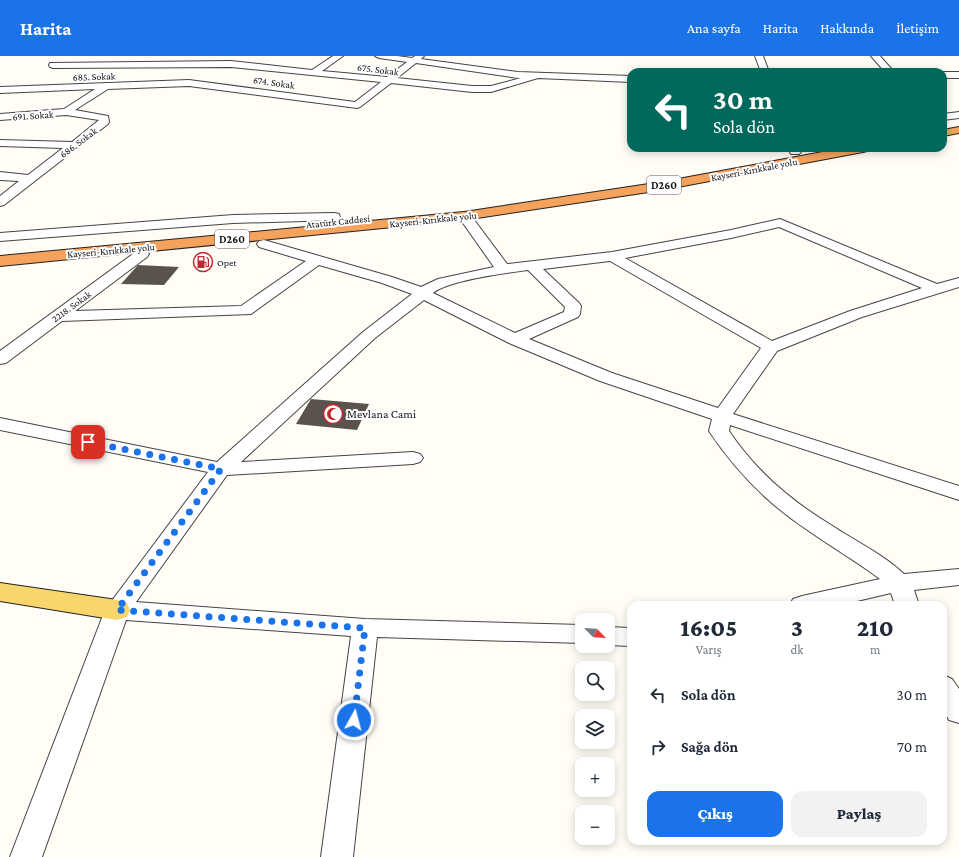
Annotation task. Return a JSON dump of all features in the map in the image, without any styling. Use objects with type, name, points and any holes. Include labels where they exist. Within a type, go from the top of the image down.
[{"type":"highway","points":[[947,124],[959,122]]},
{"type":"highway","points":[[947,132],[959,130]]},
{"type":"highway","name":"Atatürk Caddesi","points":[[0,253],[331,222],[462,212],[639,181],[784,152]]},
{"type":"highway","name":"Kayseri-Kırıkkale yolu","points":[[0,261],[462,212],[662,186],[842,152]]},
{"type":"highway","points":[[0,246],[424,209],[462,212]]},
{"type":"highway","points":[[0,267],[328,238],[439,223],[462,212]]},
{"type":"main road","points":[[0,592],[117,610]]},
{"type":"street","name":"675. Sokak","points":[[67,56],[50,67],[214,64],[245,65],[472,89],[490,89],[537,76]]},
{"type":"street","points":[[189,83],[226,56]]},
{"type":"street","points":[[315,72],[339,56]]},
{"type":"street","points":[[379,56],[417,58],[463,68],[537,76],[627,79]]},
{"type":"street","points":[[759,56],[764,68]]},
{"type":"street","points":[[875,56],[886,68]]},
{"type":"street","points":[[387,81],[417,58]]},
{"type":"street","points":[[947,75],[959,75]]},
{"type":"street","name":"674. Sokak","points":[[189,83],[357,105],[387,81]]},
{"type":"street","points":[[0,94],[14,90],[27,82]]},
{"type":"street","name":"685. Sokak","points":[[0,90],[189,83]]},
{"type":"street","points":[[66,112],[106,86]]},
{"type":"street","name":"691. Sokak","points":[[0,117],[66,112]]},
{"type":"street","name":"686. Sokak","points":[[0,202],[104,122],[104,118],[98,116],[66,112]]},
{"type":"street","points":[[947,117],[959,115]]},
{"type":"street","points":[[0,143],[74,145]]},
{"type":"street","points":[[0,176],[31,178]]},
{"type":"street","points":[[462,212],[503,269]]},
{"type":"street","points":[[0,237],[233,219],[334,217]]},
{"type":"street","points":[[26,857],[117,610],[221,469],[369,335],[430,287],[443,282],[503,269],[612,256],[717,237],[780,223],[936,289]]},
{"type":"street","points":[[264,244],[388,280],[422,293],[515,339],[606,377],[959,493]]},
{"type":"street","name":"2218. Sokak","points":[[0,359],[142,254]]},
{"type":"street","points":[[612,256],[771,347]]},
{"type":"street","points":[[58,316],[245,311],[318,259]]},
{"type":"street","points":[[515,339],[572,314],[574,306],[531,265]]},
{"type":"street","points":[[903,594],[851,547],[804,518],[769,490],[747,469],[730,448],[720,431],[722,416],[771,347],[856,314],[959,282]]},
{"type":"street","points":[[0,424],[221,469],[413,458]]},
{"type":"street","points":[[839,601],[903,594],[959,577]]},
{"type":"street","points":[[117,610],[365,628],[575,634]]},
{"type":"street","points":[[336,857],[365,628]]},
{"type":"street","points":[[615,636],[627,637]]},
{"type":"street","points":[[947,692],[959,712]]},
{"type":"building","points":[[138,265],[179,267],[164,285],[121,284]]},
{"type":"building","name":"Mevlana Cami","points":[[311,399],[369,404],[357,430],[296,424]]},
{"type":"place","name":"Opet","points":[[203,262]]},
{"type":"place","name":"Mevlana Cami","points":[[333,414]]},
{"type":"route","points":[[88,442],[221,469],[117,610],[365,628],[354,720]]}]
